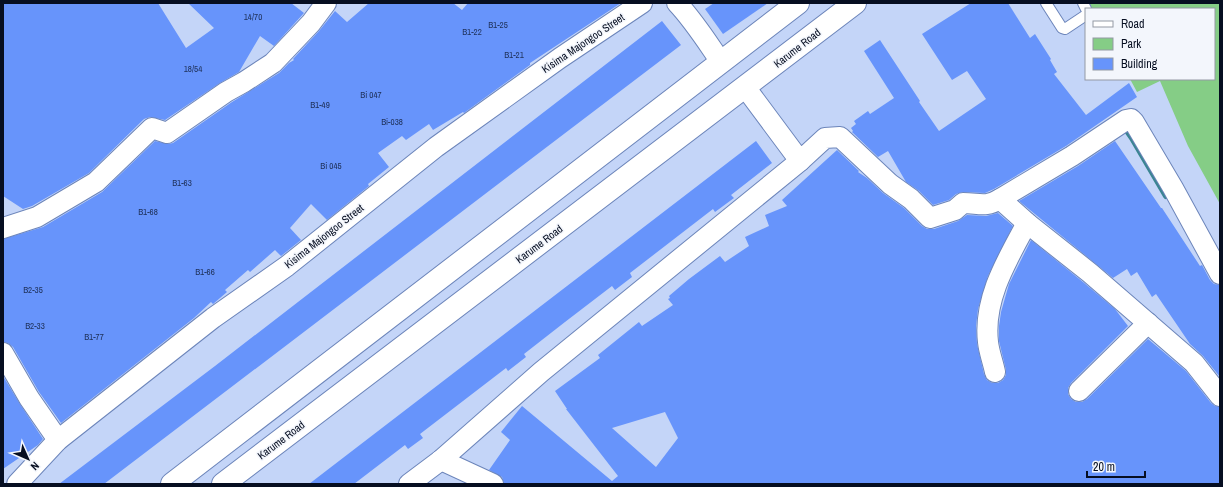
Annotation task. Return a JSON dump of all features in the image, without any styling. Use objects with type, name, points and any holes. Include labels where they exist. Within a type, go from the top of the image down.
[{"type":"main road","points":[[172,484],[798,3]]},
{"type":"main road","name":"Karume Road","points":[[223,484],[855,3]]},
{"type":"main road","points":[[682,93],[702,120]]},
{"type":"street","points":[[3,228],[37,217],[96,182],[152,128],[166,133],[226,92],[261,71],[278,57],[311,23],[326,3]]},
{"type":"street","name":"Kisima Majongoo Street","points":[[17,484],[58,440],[213,318],[286,266],[436,147],[560,58],[642,3]]},
{"type":"street","points":[[677,3],[694,23],[721,62]]},
{"type":"street","points":[[745,87],[800,161]]},
{"type":"street","points":[[409,484],[441,460],[547,368],[800,161],[825,138],[840,137],[890,184],[911,199],[930,218],[955,210],[963,203],[980,205],[992,204],[1072,156],[1121,123],[1131,120],[1134,122],[1173,188],[1220,274]]},
{"type":"street","points":[[1000,200],[1090,273],[1194,362],[1220,396]]},
{"type":"street","points":[[995,372],[988,341],[988,316],[990,304],[1000,274],[1027,223]]},
{"type":"street","points":[[1078,391],[1148,323]]},
{"type":"street","points":[[3,353],[29,398],[58,440]]},
{"type":"street","points":[[441,460],[493,484]]},
{"type":"lane","points":[[1046,3],[1062,28],[1065,29],[1085,16]]},
{"type":"green space","points":[[1089,3],[1220,3],[1220,204],[1188,146],[1160,81],[1137,92],[1131,80],[1215,80],[1215,8],[1092,8]]},
{"type":"building","points":[[3,3],[158,3],[186,48],[214,28],[188,3],[291,3],[304,13],[274,46],[260,36],[239,72],[165,120],[150,117],[144,119],[89,173],[32,206],[23,209],[3,196]]},
{"type":"building","points":[[369,3],[453,3],[462,10],[468,3],[621,3],[530,63],[530,65],[464,113],[463,112],[433,130],[429,124],[406,140],[402,136],[378,153],[389,167],[368,184],[369,186],[327,220],[311,204],[290,228],[301,240],[281,256],[275,250],[250,272],[248,270],[225,290],[227,292],[213,304],[211,302],[194,318],[61,423],[39,392],[13,347],[8,343],[3,342],[3,239],[43,227],[102,192],[155,141],[168,144],[173,143],[232,102],[279,73],[294,60],[293,59],[335,11],[347,22]]},
{"type":"building","points":[[714,3],[768,3],[723,34],[705,9]]},
{"type":"building","points":[[971,3],[1008,3],[1030,38],[1035,34],[1051,59],[1050,60],[1057,72],[1054,74],[1086,115],[1129,83],[1137,97],[1066,146],[994,189],[985,193],[963,192],[956,194],[949,200],[933,205],[919,191],[906,182],[888,151],[878,157],[852,132],[853,131],[851,128],[856,124],[854,121],[868,111],[870,114],[894,98],[864,51],[880,40],[939,131],[986,99],[967,71],[952,80],[922,34]]},
{"type":"building","points":[[662,21],[681,45],[104,484],[59,484],[215,366]]},
{"type":"building","points":[[756,141],[772,163],[731,195],[734,198],[715,212],[713,209],[630,273],[632,277],[615,290],[612,286],[565,322],[524,354],[526,357],[508,371],[506,368],[420,434],[423,438],[408,449],[405,445],[354,484],[309,484]]},
{"type":"building","points":[[1115,141],[1200,266],[1202,265],[1210,280],[1214,284],[1220,285],[1220,377],[1203,356],[1190,344],[1156,294],[1152,297],[1137,272],[1131,276],[1127,269],[1113,278],[1019,201],[1078,166]]},
{"type":"building","points":[[837,150],[859,171],[858,172],[904,208],[927,229],[934,229],[958,221],[967,215],[986,216],[998,213],[1013,226],[988,276],[978,309],[976,326],[977,344],[984,374],[987,380],[992,383],[998,383],[1003,380],[1006,375],[999,341],[1001,312],[1009,284],[1031,240],[1115,309],[1128,326],[1071,383],[1068,388],[1068,394],[1071,399],[1076,402],[1082,402],[1087,399],[1148,339],[1186,371],[1211,403],[1220,407],[1220,484],[504,484],[502,477],[489,470],[510,440],[501,432],[522,406],[612,481],[618,476],[566,409],[555,391],[600,358],[598,355],[639,322],[642,326],[673,305],[668,299],[670,298],[669,296],[689,279],[720,256],[725,262],[749,246],[745,237],[769,226],[765,215],[787,206],[782,200]],"holes":[[[665,412],[678,438],[656,467],[612,428]]]},
{"type":"building","points":[[3,376],[43,439],[38,445],[3,469]]},
{"type":"waterway","points":[[1123,125],[1166,196]]}]
